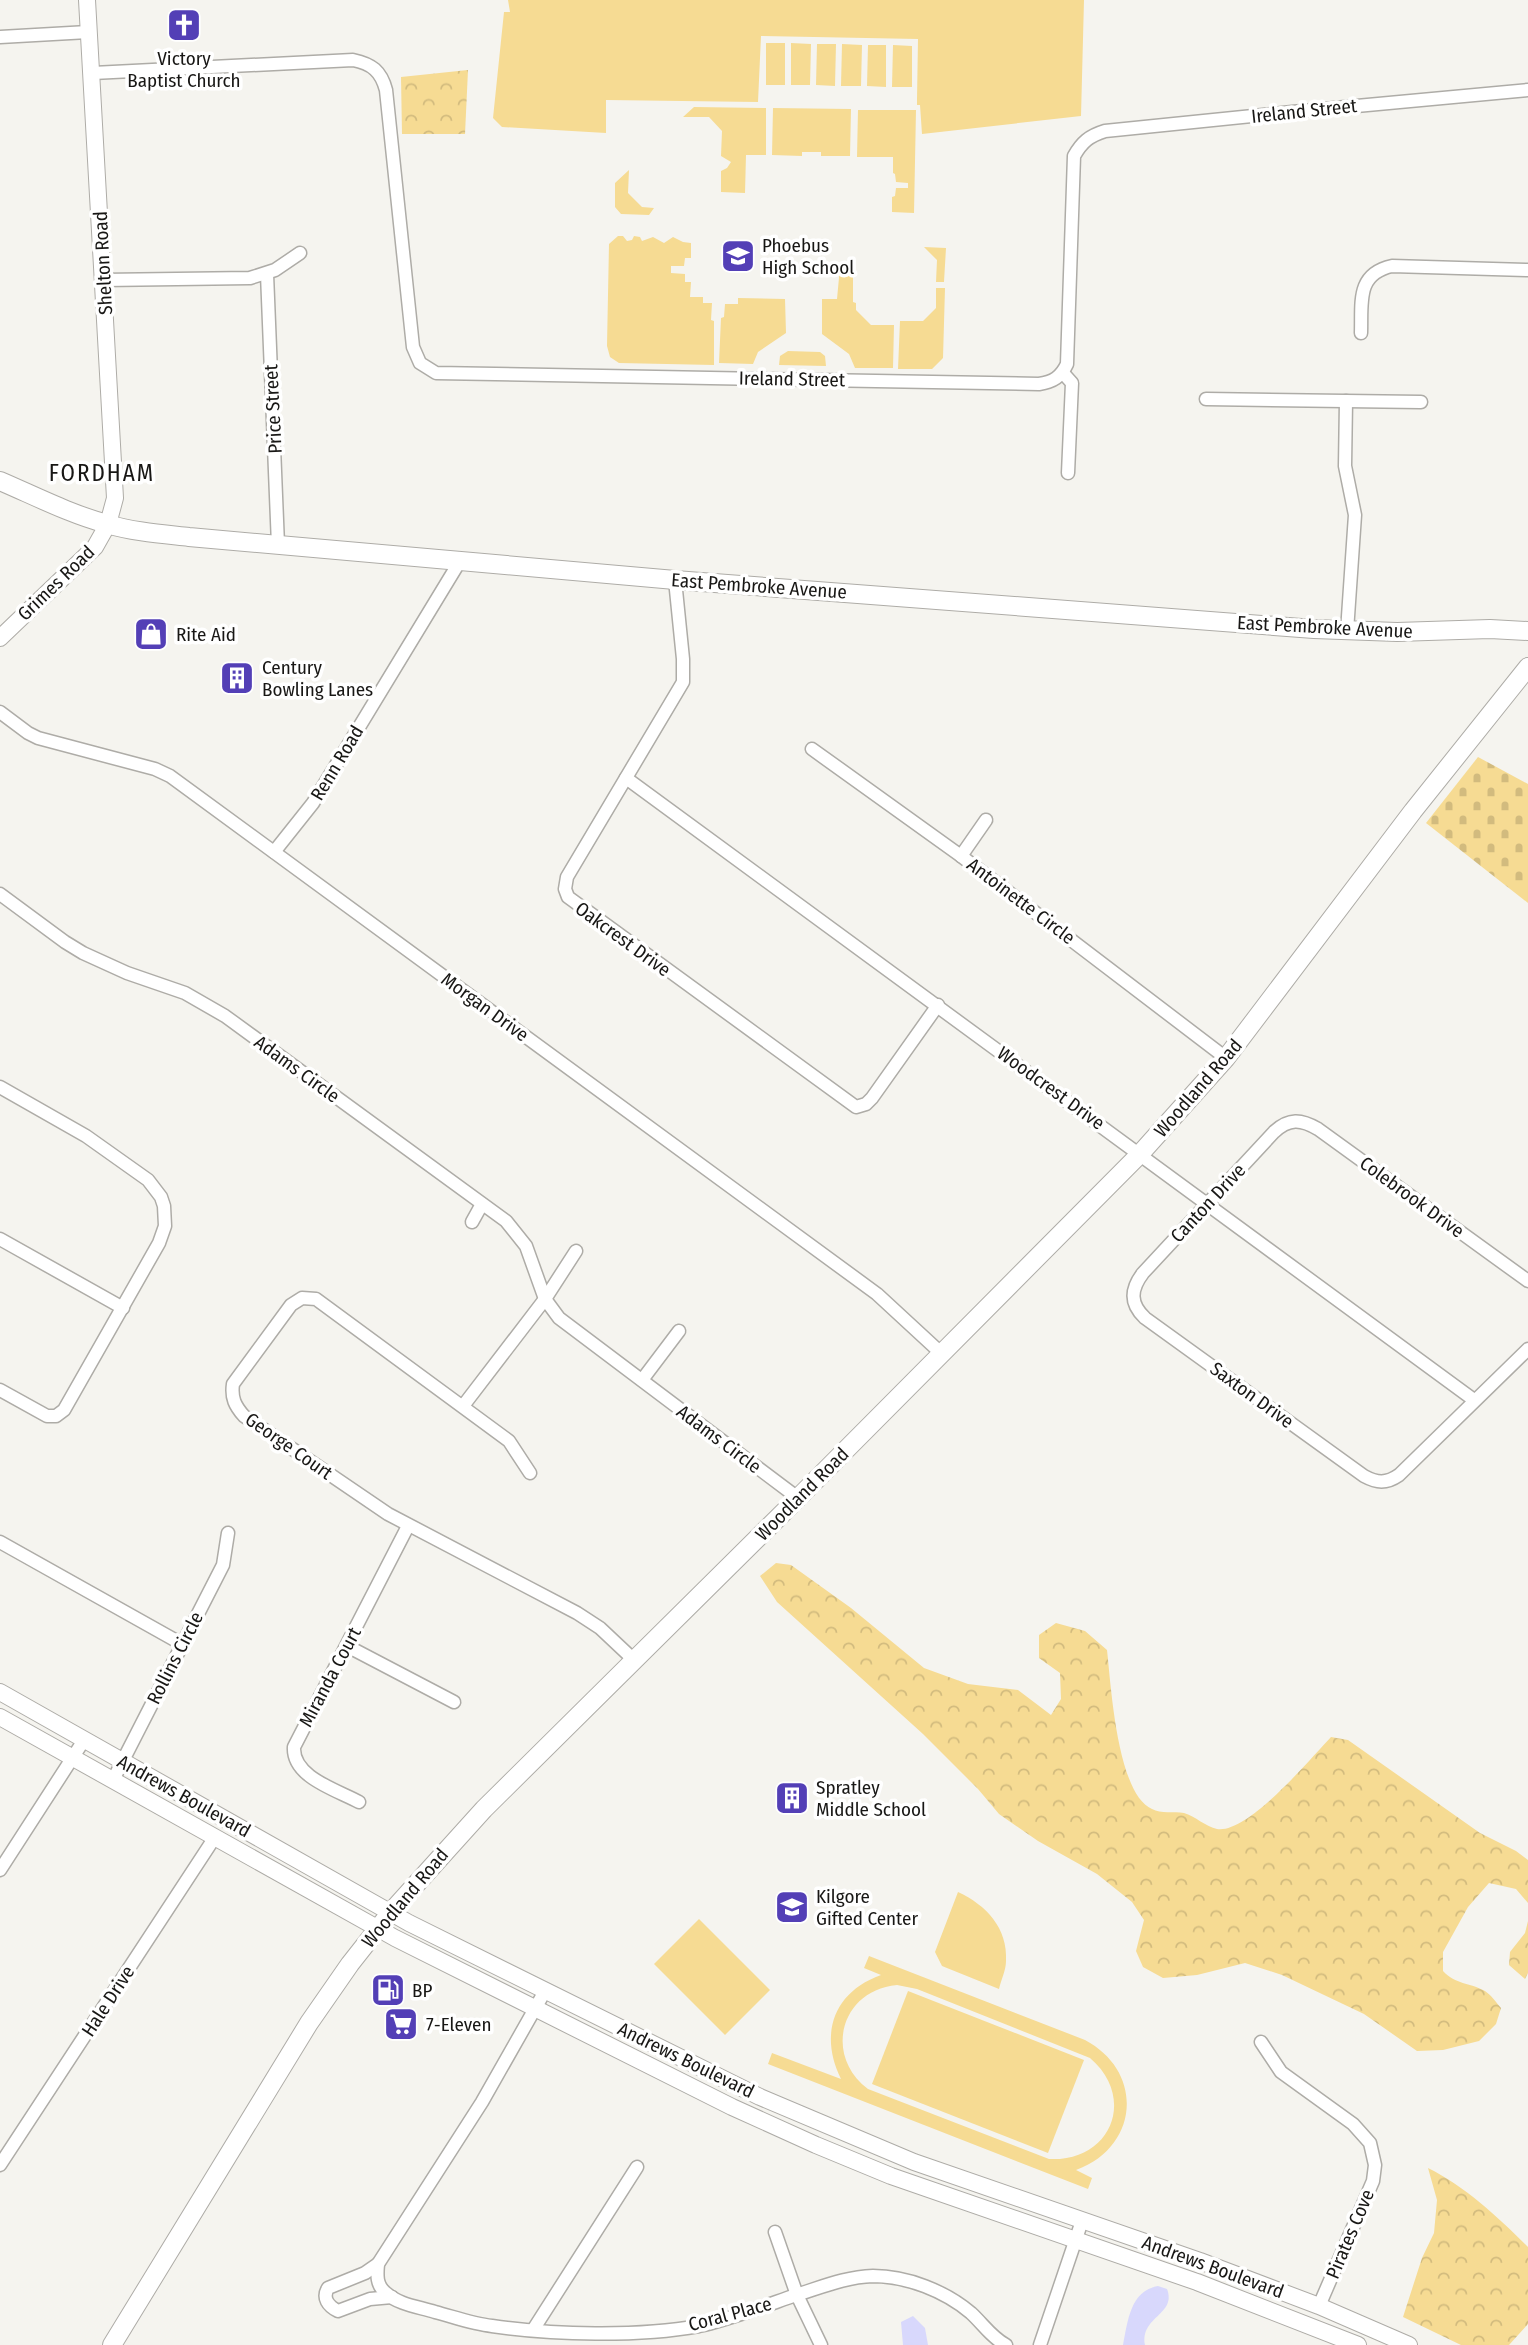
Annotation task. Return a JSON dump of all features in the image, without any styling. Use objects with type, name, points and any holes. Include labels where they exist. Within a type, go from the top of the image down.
[{"type":"main road","name":"East Pembroke Avenue","points":[[0,481],[108,524],[165,535],[675,580],[1347,631],[1528,631]]},
{"type":"main road","name":"Woodland Road","points":[[112,2345],[309,2023],[391,1912],[477,1817],[1140,1154],[1226,1058],[1413,811],[1528,667]]},
{"type":"street","name":"Shelton Road","points":[[87,0],[115,498],[108,524]]},
{"type":"street","points":[[0,37],[89,33]]},
{"type":"street","name":"Ireland Street","points":[[93,73],[353,60],[375,68],[383,79],[386,90],[413,347],[420,363],[436,373],[1039,384],[1049,383],[1063,373],[1069,356],[1074,156],[1081,144],[1092,135],[1105,131],[1292,111],[1528,90]]},
{"type":"street","points":[[103,281],[250,278],[267,274],[300,253]]},
{"type":"street","points":[[1362,332],[1365,283],[1381,269],[1392,266],[1528,270]]},
{"type":"street","name":"Price Street","points":[[267,274],[278,545]]},
{"type":"street","points":[[1063,373],[1072,383],[1068,473]]},
{"type":"street","points":[[1206,399],[1421,402]]},
{"type":"street","points":[[1346,401],[1345,466],[1355,515],[1347,631]]},
{"type":"street","name":"Grimes Road","points":[[0,638],[95,547],[108,524]]},
{"type":"street","name":"Renn Road","points":[[274,852],[313,803],[460,561]]},
{"type":"street","name":"Oakcrest Drive","points":[[675,580],[683,682],[568,877],[565,889],[568,897],[856,1107],[866,1104],[938,1005]]},
{"type":"street","name":"Morgan Drive","points":[[0,712],[38,738],[162,772],[877,1294],[942,1354]]},
{"type":"street","name":"Antoinette Circle","points":[[812,749],[961,856],[1226,1058]]},
{"type":"street","name":"Woodcrest Drive","points":[[626,778],[1474,1400]]},
{"type":"street","points":[[961,856],[986,820]]},
{"type":"street","name":"Adams Circle","points":[[0,894],[83,953],[127,973],[185,993],[225,1016],[506,1222],[523,1240],[545,1299],[565,1323],[798,1498]]},
{"type":"street","points":[[0,1087],[86,1136],[138,1172],[155,1189],[164,1206],[166,1217],[163,1234],[67,1406],[56,1416],[47,1416],[0,1390]]},
{"type":"street","name":"Canton Drive","points":[[1132,1295],[1143,1273],[1274,1132],[1293,1120]]},
{"type":"street","name":"Colebrook Drive","points":[[1293,1120],[1302,1121],[1318,1129],[1528,1281]]},
{"type":"street","points":[[472,1222],[482,1204]]},
{"type":"street","points":[[0,1239],[122,1308]]},
{"type":"street","points":[[463,1406],[545,1299],[576,1251]]},
{"type":"street","name":"Saxton Drive","points":[[1132,1295],[1134,1304],[1145,1318],[1364,1476],[1383,1482],[1399,1475],[1474,1400]]},
{"type":"street","name":"George Court","points":[[530,1473],[509,1441],[324,1302],[310,1297],[297,1301],[287,1310],[233,1384],[232,1397],[244,1416],[373,1505],[577,1613],[600,1628],[634,1660]]},
{"type":"street","points":[[642,1380],[679,1331]]},
{"type":"street","points":[[1474,1400],[1528,1349]]},
{"type":"street","name":"Miranda Court","points":[[359,1802],[305,1774],[297,1765],[293,1753],[295,1743],[408,1525]]},
{"type":"street","name":"Rollins Circle","points":[[113,1780],[223,1565],[228,1533]]},
{"type":"street","points":[[0,1542],[182,1644]]},
{"type":"street","points":[[347,1646],[454,1702]]},
{"type":"street","name":"Andrews Boulevard","points":[[0,1692],[391,1912],[544,1991],[814,2121],[914,2162],[1319,2306],[1409,2345]]},
{"type":"street","name":"Andrews Boulevard","points":[[0,1717],[378,1929],[722,2102],[836,2154],[943,2195],[1209,2287],[1358,2345]]},
{"type":"street","points":[[1,1866],[85,1740]]},
{"type":"street","name":"Hale Drive","points":[[0,2165],[215,1836]]},
{"type":"street","points":[[392,2297],[370,2299],[338,2311],[331,2308],[325,2294],[328,2288],[365,2273],[378,2264],[475,2113],[544,1991]]},
{"type":"street","name":"Pirates Cove","points":[[1261,2042],[1281,2072],[1353,2124],[1370,2143],[1375,2165],[1373,2181],[1319,2306]]},
{"type":"street","points":[[533,2330],[637,2166]]},
{"type":"street","points":[[1041,2345],[1082,2221]]},
{"type":"street","points":[[775,2232],[797,2295],[821,2345]]},
{"type":"street","points":[[378,2264],[377,2281],[392,2297]]},
{"type":"street","name":"Coral Place","points":[[392,2297],[403,2303],[490,2326],[560,2332],[649,2331],[701,2325],[849,2278],[875,2276],[926,2286],[970,2313],[999,2342],[1006,2345]]},
{"type":"green space","points":[[508,0],[1084,0],[1081,116],[922,134],[920,105],[917,105],[918,39],[761,36],[758,102],[606,100],[606,133],[502,127],[493,118],[504,12],[510,12]]},
{"type":"green space","points":[[766,43],[785,43],[785,85],[766,85]]},
{"type":"green space","points":[[791,43],[811,44],[810,85],[791,85]]},
{"type":"green space","points":[[817,44],[836,44],[835,86],[816,85]]},
{"type":"green space","points":[[842,44],[862,45],[861,86],[841,86]]},
{"type":"green space","points":[[868,45],[886,45],[886,87],[867,86]]},
{"type":"green space","points":[[893,45],[912,46],[912,87],[892,87]]},
{"type":"green space","points":[[468,70],[465,134],[402,134],[401,77]]},
{"type":"green space","points":[[694,107],[766,108],[766,155],[746,155],[745,193],[721,192],[721,171],[731,162],[721,156],[722,131],[709,117],[683,117]]},
{"type":"green space","points":[[773,108],[851,109],[850,156],[821,156],[821,152],[802,152],[802,156],[772,155]]},
{"type":"green space","points":[[858,110],[916,110],[914,213],[892,212],[892,197],[895,196],[896,188],[908,188],[908,183],[896,182],[893,157],[857,157]]},
{"type":"green space","points":[[629,170],[628,193],[642,207],[654,208],[649,215],[621,214],[615,207],[615,183]]},
{"type":"green space","points":[[618,236],[623,236],[627,241],[634,236],[640,237],[642,241],[653,237],[664,243],[673,237],[691,243],[691,258],[685,258],[684,266],[671,266],[671,273],[685,274],[685,282],[691,282],[690,297],[703,297],[703,303],[712,303],[714,365],[619,363],[610,357],[607,346],[609,244]]},
{"type":"green space","points":[[924,247],[946,248],[944,282],[936,282],[937,260]]},
{"type":"green space","points":[[840,267],[853,267],[853,302],[856,303],[856,310],[871,325],[894,325],[893,368],[855,368],[849,354],[822,334],[822,299],[837,299]]},
{"type":"green space","points":[[936,288],[945,288],[943,358],[932,369],[898,369],[900,321],[923,321],[936,308]]},
{"type":"green space","points":[[738,298],[785,299],[786,333],[758,352],[753,364],[719,363],[721,318],[724,317],[725,304],[738,304]]},
{"type":"green space","points":[[788,351],[820,352],[825,356],[826,366],[779,365],[780,356]]},
{"type":"green space","points":[[1478,757],[1528,784],[1528,903],[1426,823]]},
{"type":"green space","points":[[776,1563],[791,1565],[851,1608],[924,1668],[968,1684],[1018,1690],[1051,1715],[1061,1699],[1060,1673],[1039,1658],[1039,1635],[1056,1623],[1085,1631],[1107,1650],[1123,1761],[1140,1799],[1156,1811],[1184,1813],[1217,1829],[1230,1827],[1245,1820],[1278,1793],[1331,1737],[1348,1740],[1480,1833],[1528,1860],[1528,1903],[1516,1889],[1489,1883],[1468,1907],[1443,1952],[1443,1971],[1453,1979],[1485,1991],[1501,2008],[1496,2024],[1479,2041],[1443,2050],[1417,2051],[1364,2014],[1282,1975],[1245,1963],[1197,1975],[1163,1978],[1143,1967],[1136,1951],[1144,1920],[1132,1902],[1097,1874],[1038,1841],[999,1814],[923,1734],[777,1602],[760,1576]]},
{"type":"green space","points":[[958,1892],[986,1911],[999,1928],[1006,1949],[1006,1961],[999,1989],[942,1966],[935,1952]]},
{"type":"green space","points":[[699,1919],[770,1990],[725,2035],[654,1964]]},
{"type":"green space","points":[[1528,1921],[1528,1973],[1525,1979],[1509,1965],[1510,1952],[1525,1933]]},
{"type":"green space","points":[[869,1956],[1085,2040],[1104,2054],[1118,2071],[1125,2089],[1127,2108],[1122,2127],[1112,2144],[1097,2159],[1076,2170],[1092,2178],[1088,2189],[768,2064],[772,2053],[841,2079],[834,2063],[831,2031],[841,2004],[851,1992],[881,1975],[864,1968]],"holes":[[[897,1985],[917,1989],[1090,2058],[1104,2074],[1112,2091],[1114,2108],[1110,2125],[1102,2139],[1088,2150],[1070,2157],[1049,2159],[868,2089],[854,2075],[846,2059],[843,2042],[851,2011],[863,1999],[878,1990]]]},
{"type":"green space","points":[[908,1991],[1084,2060],[1048,2153],[872,2084]]},
{"type":"green space","points":[[1428,2168],[1468,2193],[1528,2247],[1528,2324],[1509,2345],[1461,2345],[1403,2317],[1422,2258],[1434,2233],[1437,2200]]},
{"type":"water","points":[[1158,2286],[1167,2289],[1169,2298],[1167,2305],[1148,2328],[1145,2345],[1123,2345],[1129,2317],[1136,2301],[1141,2294]]},
{"type":"water","points":[[913,2316],[925,2328],[928,2345],[903,2345],[901,2322]]},
{"type":"place","name":"Victory Baptist Church","points":[[184,25]]},
{"type":"place","name":"Phoebus High School","points":[[738,256]]},
{"type":"place","name":"Rite Aid","points":[[151,634]]},
{"type":"place","name":"Century Bowling Lanes","points":[[237,678]]},
{"type":"place","name":"Spratley Middle School","points":[[792,1798]]},
{"type":"place","name":"Kilgore Gifted Center","points":[[792,1907]]},
{"type":"place","name":"BP","points":[[388,1990]]},
{"type":"place","name":"7-Eleven","points":[[401,2024]]},
{"type":"district","name":"FORDHAM","points":[[102,473]]}]
